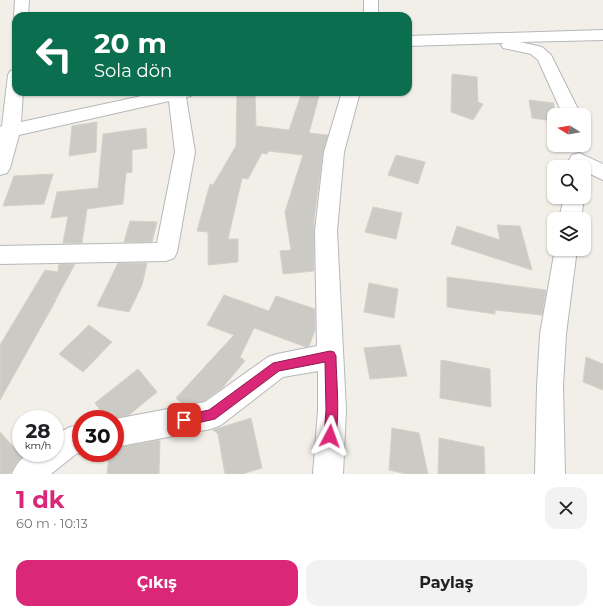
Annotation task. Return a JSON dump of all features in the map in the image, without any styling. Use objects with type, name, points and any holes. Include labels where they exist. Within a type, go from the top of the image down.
[{"type":"street","points":[[21,12],[22,0]]},
{"type":"street","points":[[371,0],[371,12]]},
{"type":"street","points":[[412,41],[603,35]]},
{"type":"street","points":[[486,38],[488,41],[492,42],[529,48],[541,54],[545,58],[569,108]]},
{"type":"street","points":[[0,168],[12,96]]},
{"type":"street","points":[[6,132],[168,96]]},
{"type":"street","points":[[0,254],[166,252],[185,152],[181,96]]},
{"type":"street","points":[[328,474],[332,410],[326,231],[334,152],[350,96]]},
{"type":"street","points":[[579,157],[603,173]]},
{"type":"street","points":[[550,474],[550,386],[553,334],[565,256]]},
{"type":"street","points":[[124,431],[211,415],[277,366],[330,356]]},
{"type":"street","points":[[27,474],[72,442]]},
{"type":"building","points":[[452,74],[477,77],[478,102],[483,104],[473,120],[451,112]]},
{"type":"building","points":[[237,96],[255,96],[256,126],[289,130],[301,96],[319,96],[309,133],[328,135],[323,152],[314,220],[314,271],[283,274],[280,251],[291,250],[285,212],[303,155],[268,151],[267,154],[262,153],[248,179],[242,178],[228,239],[238,239],[238,262],[208,265],[208,232],[197,231],[210,184],[213,185],[236,146]]},
{"type":"building","points":[[529,100],[554,103],[554,108],[547,108],[547,120],[532,118]]},
{"type":"building","points":[[97,122],[96,152],[69,156],[72,126]]},
{"type":"building","points":[[146,128],[147,148],[132,150],[132,172],[126,173],[123,204],[87,209],[82,243],[63,243],[68,216],[51,218],[57,192],[98,188],[103,134]]},
{"type":"building","points":[[396,155],[425,162],[418,184],[388,175]]},
{"type":"building","points":[[53,174],[44,204],[3,206],[14,176]]},
{"type":"building","points":[[373,207],[402,213],[396,239],[365,232]]},
{"type":"building","points":[[130,221],[157,222],[152,242],[124,242]]},
{"type":"building","points":[[497,225],[520,226],[532,270],[451,244],[457,226],[500,240]]},
{"type":"building","points":[[118,263],[147,263],[142,285],[129,312],[97,306]]},
{"type":"building","points":[[59,264],[75,264],[56,299],[53,298],[56,300],[0,400],[0,345],[45,270],[58,272]]},
{"type":"building","points":[[447,277],[546,290],[542,315],[495,310],[495,314],[447,307]]},
{"type":"building","points":[[369,283],[398,289],[394,318],[364,312]]},
{"type":"building","points":[[224,295],[269,311],[276,296],[315,309],[315,330],[309,346],[306,347],[254,328],[240,357],[245,361],[222,388],[204,401],[183,405],[176,398],[234,335],[207,325]]},
{"type":"building","points":[[89,325],[112,342],[83,372],[59,354]]},
{"type":"building","points":[[400,345],[407,376],[370,379],[364,348]]},
{"type":"building","points":[[586,357],[603,364],[603,390],[583,382]]},
{"type":"building","points":[[441,360],[490,369],[491,407],[440,398]]},
{"type":"building","points":[[138,369],[157,392],[129,415],[124,416],[124,410],[100,410],[95,403]]},
{"type":"building","points":[[251,418],[262,468],[242,474],[225,474],[218,434],[213,430]]},
{"type":"building","points":[[392,428],[419,433],[428,474],[407,474],[389,470]]},
{"type":"building","points":[[0,432],[12,445],[12,462],[18,462],[10,474],[0,474]]},
{"type":"building","points":[[439,438],[484,447],[485,474],[438,474]]},
{"type":"building","points":[[160,440],[159,474],[107,474],[108,462],[124,462],[124,446]]},
{"type":"route","points":[[184,420],[211,415],[277,366],[330,356],[332,410],[330,436]]}]
